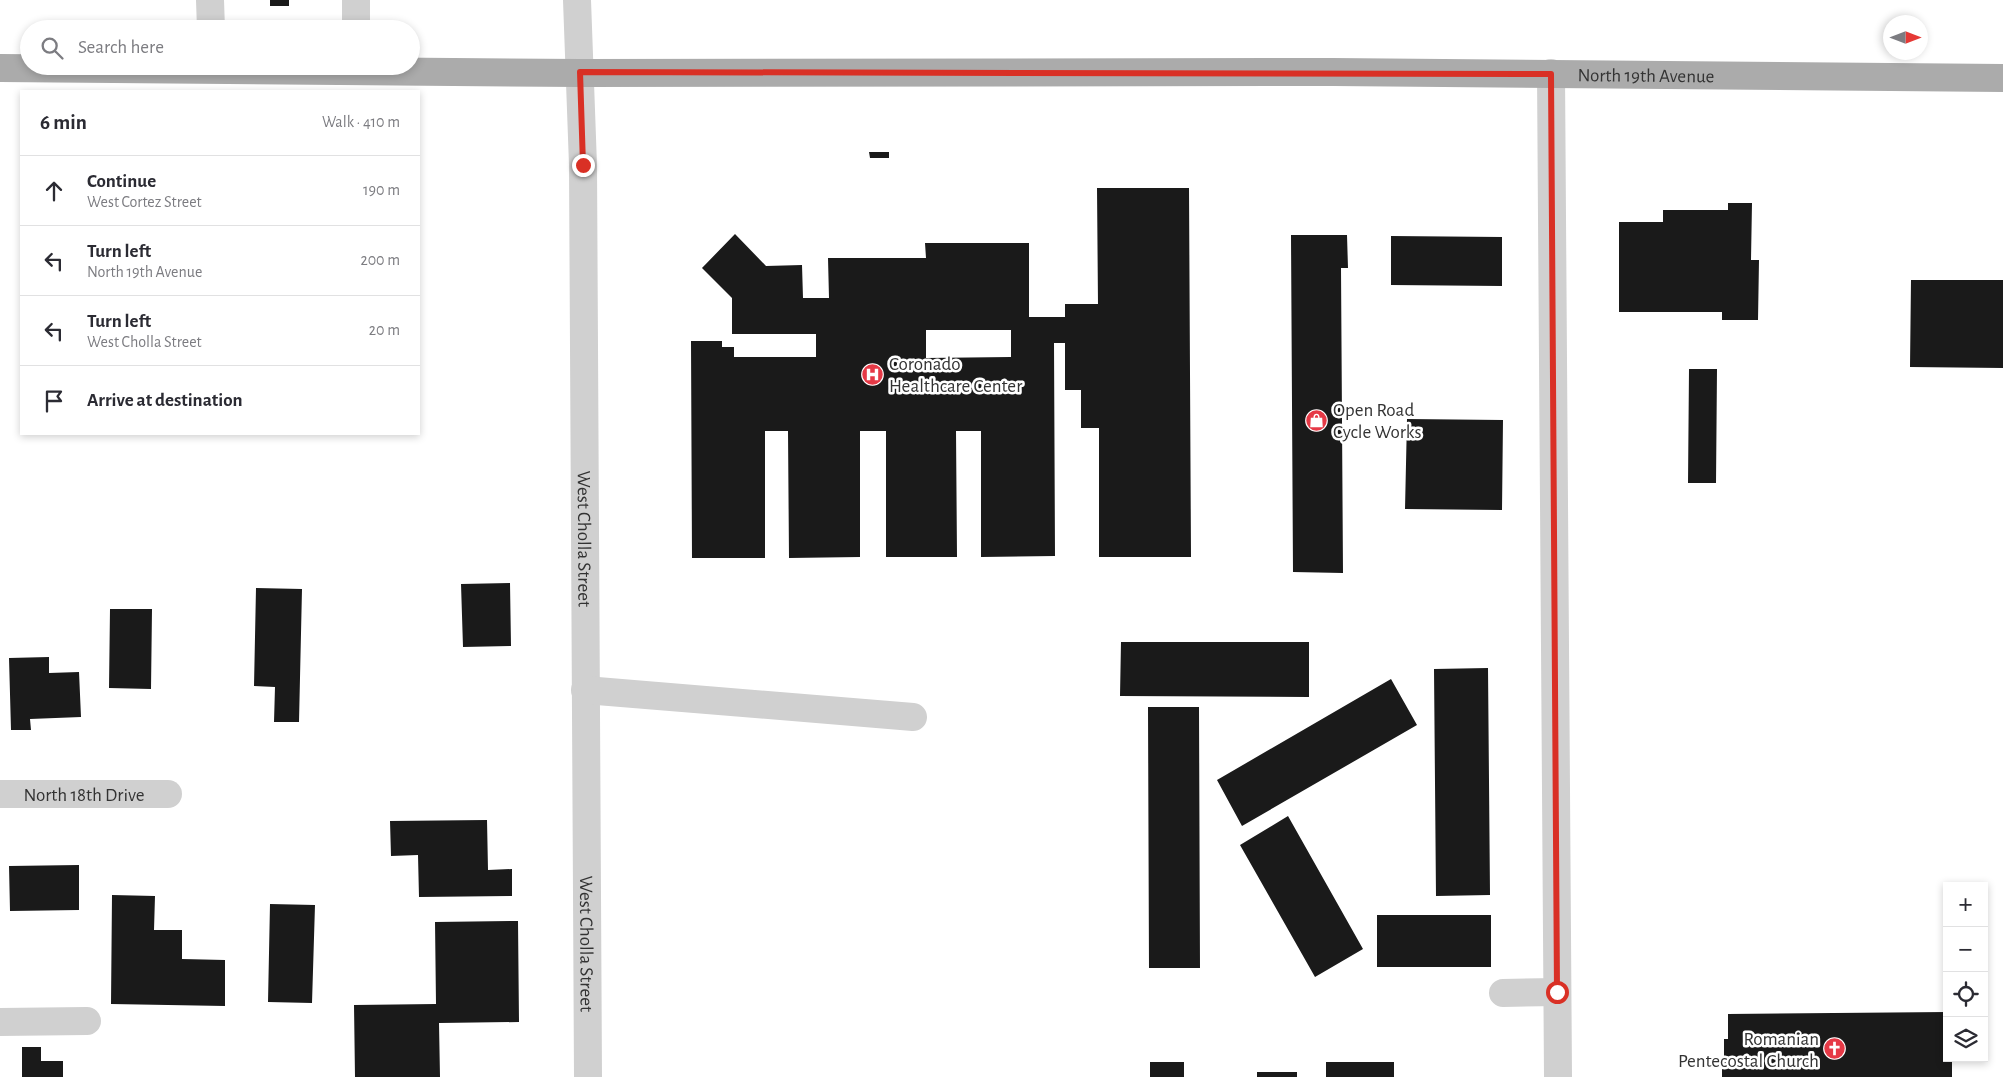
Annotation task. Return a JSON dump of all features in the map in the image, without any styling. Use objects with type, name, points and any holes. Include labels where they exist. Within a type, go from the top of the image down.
[{"type":"main road","name":"North 19th Avenue","points":[[0,68],[20,68]]},
{"type":"main road","name":"North 19th Avenue","points":[[420,69],[580,72],[1551,74],[2003,78]]},
{"type":"street","points":[[210,0],[211,20]]},
{"type":"street","points":[[356,0],[356,20]]},
{"type":"street","name":"West Cholla Street","points":[[577,0],[583,165],[588,1077]]},
{"type":"street","points":[[1551,74],[1558,1077]]},
{"type":"street","points":[[585,690],[913,716]]},
{"type":"street","name":"North 18th Drive","points":[[0,794],[168,794]]},
{"type":"street","points":[[1503,993],[1557,992]]},
{"type":"street","points":[[0,1022],[87,1021]]},
{"type":"building","points":[[270,0],[289,0],[289,6],[270,6]]},
{"type":"building","points":[[869,152],[889,152],[889,158],[870,158]]},
{"type":"building","name":"Coronado Healthcare Center","points":[[1097,188],[1189,188],[1191,557],[1099,557],[1099,428],[1081,428],[1081,390],[1065,390],[1065,343],[1054,343],[1055,556],[981,557],[981,431],[956,431],[957,557],[886,557],[886,431],[860,431],[860,557],[789,558],[788,431],[765,431],[765,558],[692,558],[691,341],[722,341],[722,347],[734,347],[734,357],[816,357],[816,334],[732,334],[732,298],[702,268],[735,234],[766,266],[802,265],[803,298],[829,298],[828,258],[926,258],[925,243],[1029,243],[1029,317],[1065,317],[1065,304],[1098,304]],"holes":[[[926,330],[1011,330],[1011,357],[926,358]]]},
{"type":"building","points":[[1728,203],[1752,203],[1751,260],[1759,260],[1758,320],[1722,320],[1722,312],[1619,312],[1619,222],[1663,222],[1663,210],[1728,210]]},
{"type":"building","name":"Open Road Cycle Works","points":[[1291,235],[1347,235],[1348,268],[1341,268],[1343,573],[1293,572]]},
{"type":"building","points":[[1391,236],[1502,237],[1502,286],[1391,285]]},
{"type":"building","points":[[1911,280],[2003,280],[2003,368],[1910,367]]},
{"type":"building","points":[[1689,369],[1717,369],[1716,483],[1688,483]]},
{"type":"building","points":[[1407,419],[1503,420],[1502,510],[1405,509]]},
{"type":"building","points":[[510,583],[511,646],[463,647],[461,584]]},
{"type":"building","points":[[256,588],[302,589],[299,722],[274,722],[275,687],[254,686]]},
{"type":"building","points":[[110,609],[152,609],[151,689],[109,688]]},
{"type":"building","points":[[1121,642],[1309,642],[1309,697],[1120,696]]},
{"type":"building","points":[[49,657],[49,673],[79,672],[81,717],[30,719],[31,730],[11,730],[9,658]]},
{"type":"building","points":[[1488,668],[1490,895],[1436,896],[1434,669]]},
{"type":"building","points":[[1391,679],[1417,725],[1242,826],[1217,780]]},
{"type":"building","points":[[1148,707],[1199,707],[1200,968],[1149,968]]},
{"type":"building","points":[[1288,816],[1363,949],[1315,977],[1240,845]]},
{"type":"building","points":[[487,820],[488,870],[512,869],[512,896],[419,897],[418,855],[391,856],[390,821]]},
{"type":"building","points":[[79,865],[79,910],[10,911],[9,866]]},
{"type":"building","points":[[112,895],[155,896],[154,930],[182,930],[182,959],[225,960],[225,1006],[111,1004]]},
{"type":"building","points":[[270,904],[315,905],[312,1003],[268,1002]]},
{"type":"building","points":[[1377,915],[1491,915],[1491,967],[1377,967]]},
{"type":"building","points":[[518,921],[519,1022],[439,1023],[440,1077],[355,1077],[354,1005],[436,1004],[435,922]]},
{"type":"building","name":"Romanian Pentecostal Church","points":[[1943,1012],[1943,1062],[1952,1062],[1952,1077],[1722,1077],[1724,1039],[1728,1039],[1728,1014]]},
{"type":"building","points":[[22,1047],[41,1047],[41,1061],[63,1061],[63,1077],[22,1077]]},
{"type":"building","points":[[1150,1062],[1184,1062],[1184,1077],[1150,1077]]},
{"type":"building","points":[[1326,1062],[1394,1062],[1394,1077],[1326,1077]]},
{"type":"building","points":[[1257,1072],[1297,1072],[1297,1077],[1257,1077]]},
{"type":"place","name":"Coronado Healthcare Center","points":[[873,374]]},
{"type":"place","name":"Open Road Cycle Works","points":[[1317,420]]},
{"type":"place","name":"Romanian Pentecostal Church","points":[[1835,1049]]},
{"type":"route","points":[[583,165],[580,72],[1333,72],[1551,74],[1557,992]]}]
